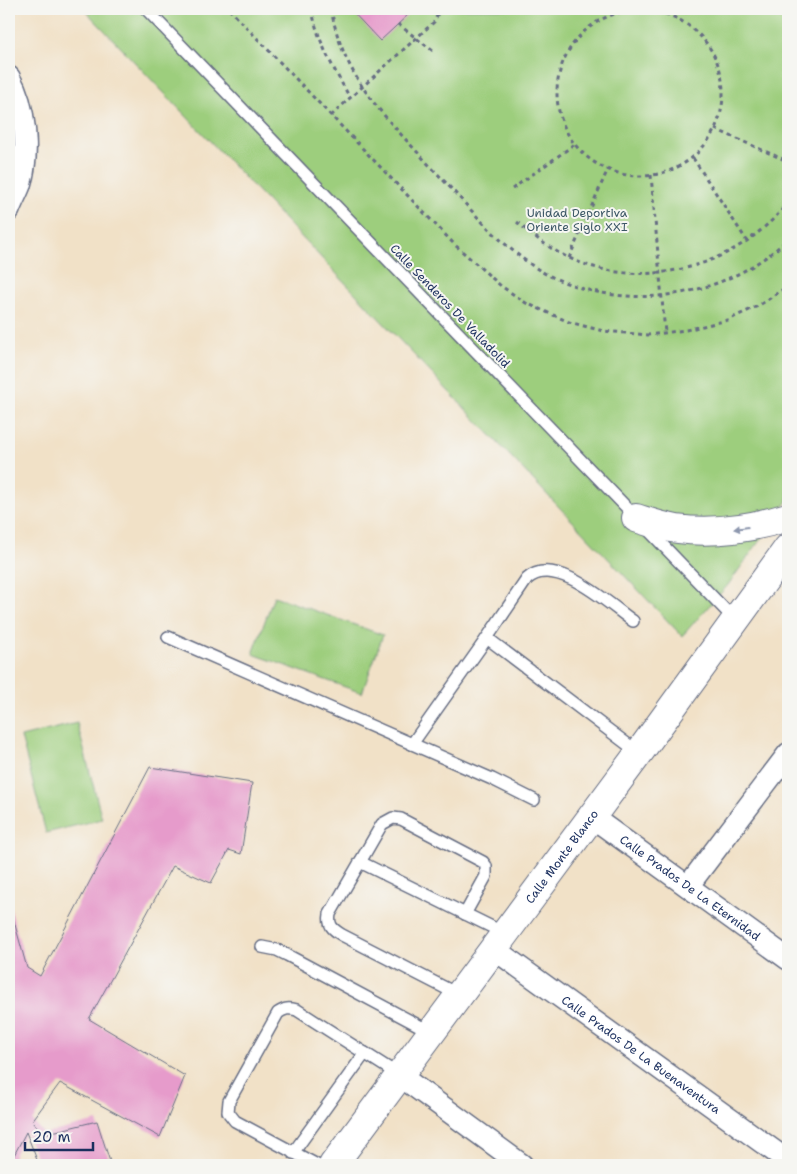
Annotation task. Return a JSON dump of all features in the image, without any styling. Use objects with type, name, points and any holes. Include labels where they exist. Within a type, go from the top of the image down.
[{"type":"main road","points":[[636,518],[676,529],[707,531],[738,529],[788,517]]},
{"type":"main road","name":"Calle Monte Blanco","points":[[333,1165],[640,753],[788,548]]},
{"type":"street","points":[[9,78],[23,118],[26,148],[20,184],[9,210]]},
{"type":"street","points":[[688,886],[788,754]]},
{"type":"street","name":"Calle Prados De La Eternidad","points":[[592,817],[788,958]]},
{"type":"street","name":"Calle Prados De La Buenaventura","points":[[499,941],[788,1161]]},
{"type":"street","points":[[399,1075],[522,1165]]},
{"type":"lane","name":"Calle Senderos De Valladolid","points":[[146,9],[736,621]]},
{"type":"lane","points":[[412,744],[533,573],[552,572],[568,576],[633,621]]},
{"type":"lane","points":[[168,636],[492,779],[534,800]]},
{"type":"lane","points":[[487,638],[640,753]]},
{"type":"lane","points":[[459,995],[342,935],[330,926],[330,914],[382,824],[393,818],[401,819],[483,862],[486,866],[486,876],[466,914]]},
{"type":"lane","points":[[360,862],[466,914],[499,941]]},
{"type":"lane","points":[[262,948],[276,950],[287,955],[431,1032]]},
{"type":"lane","points":[[317,1165],[234,1121],[228,1112],[229,1101],[278,1013],[290,1008],[297,1010],[399,1075]]},
{"type":"lane","points":[[293,1152],[365,1053]]},
{"type":"path","points":[[229,9],[455,245],[501,286],[526,303],[569,322],[603,331],[648,335],[686,330],[728,320],[758,306],[788,286]]},
{"type":"path","points":[[312,9],[327,58],[350,98]]},
{"type":"path","points":[[331,9],[346,61],[376,106],[502,243],[537,269],[568,284],[598,293],[635,298],[662,296],[686,293],[716,284],[748,269],[788,239]]},
{"type":"path","points":[[331,116],[434,22],[440,9]]},
{"type":"path","points":[[633,11],[656,12],[677,18],[695,31],[710,47],[720,67],[724,92],[721,117],[715,129],[710,140],[693,158],[670,171],[646,176],[620,174],[596,164],[575,144],[564,126],[557,102],[558,80],[564,59],[576,40],[592,26],[612,15],[633,11]]},
{"type":"path","points":[[398,24],[433,51]]},
{"type":"path","points":[[715,129],[787,162]]},
{"type":"path","points":[[512,188],[575,144]]},
{"type":"path","points":[[693,158],[747,241]]},
{"type":"path","points":[[569,258],[608,169]]},
{"type":"path","points":[[651,175],[665,333]]},
{"type":"path","points":[[517,222],[539,240],[569,258],[590,266],[617,272],[647,274],[682,270],[709,262],[732,251],[774,219],[788,202]]},
{"type":"green space","name":"Unidad Deportiva Oriente Siglo XXI","points":[[84,9],[788,9],[788,501],[728,585],[682,636]]},
{"type":"green space","points":[[274,596],[383,635],[362,693],[253,654]]},
{"type":"green space","points":[[77,723],[102,819],[46,833],[21,737]]},
{"type":"building","points":[[350,9],[406,9],[410,13],[380,41]]},
{"type":"building","points":[[150,767],[252,783],[241,854],[229,850],[211,883],[173,866],[89,1019],[185,1076],[160,1137],[60,1083],[32,1121],[44,1134],[97,1121],[111,1165],[39,1165],[26,1132],[9,1165],[9,903],[27,968],[40,976]]}]
